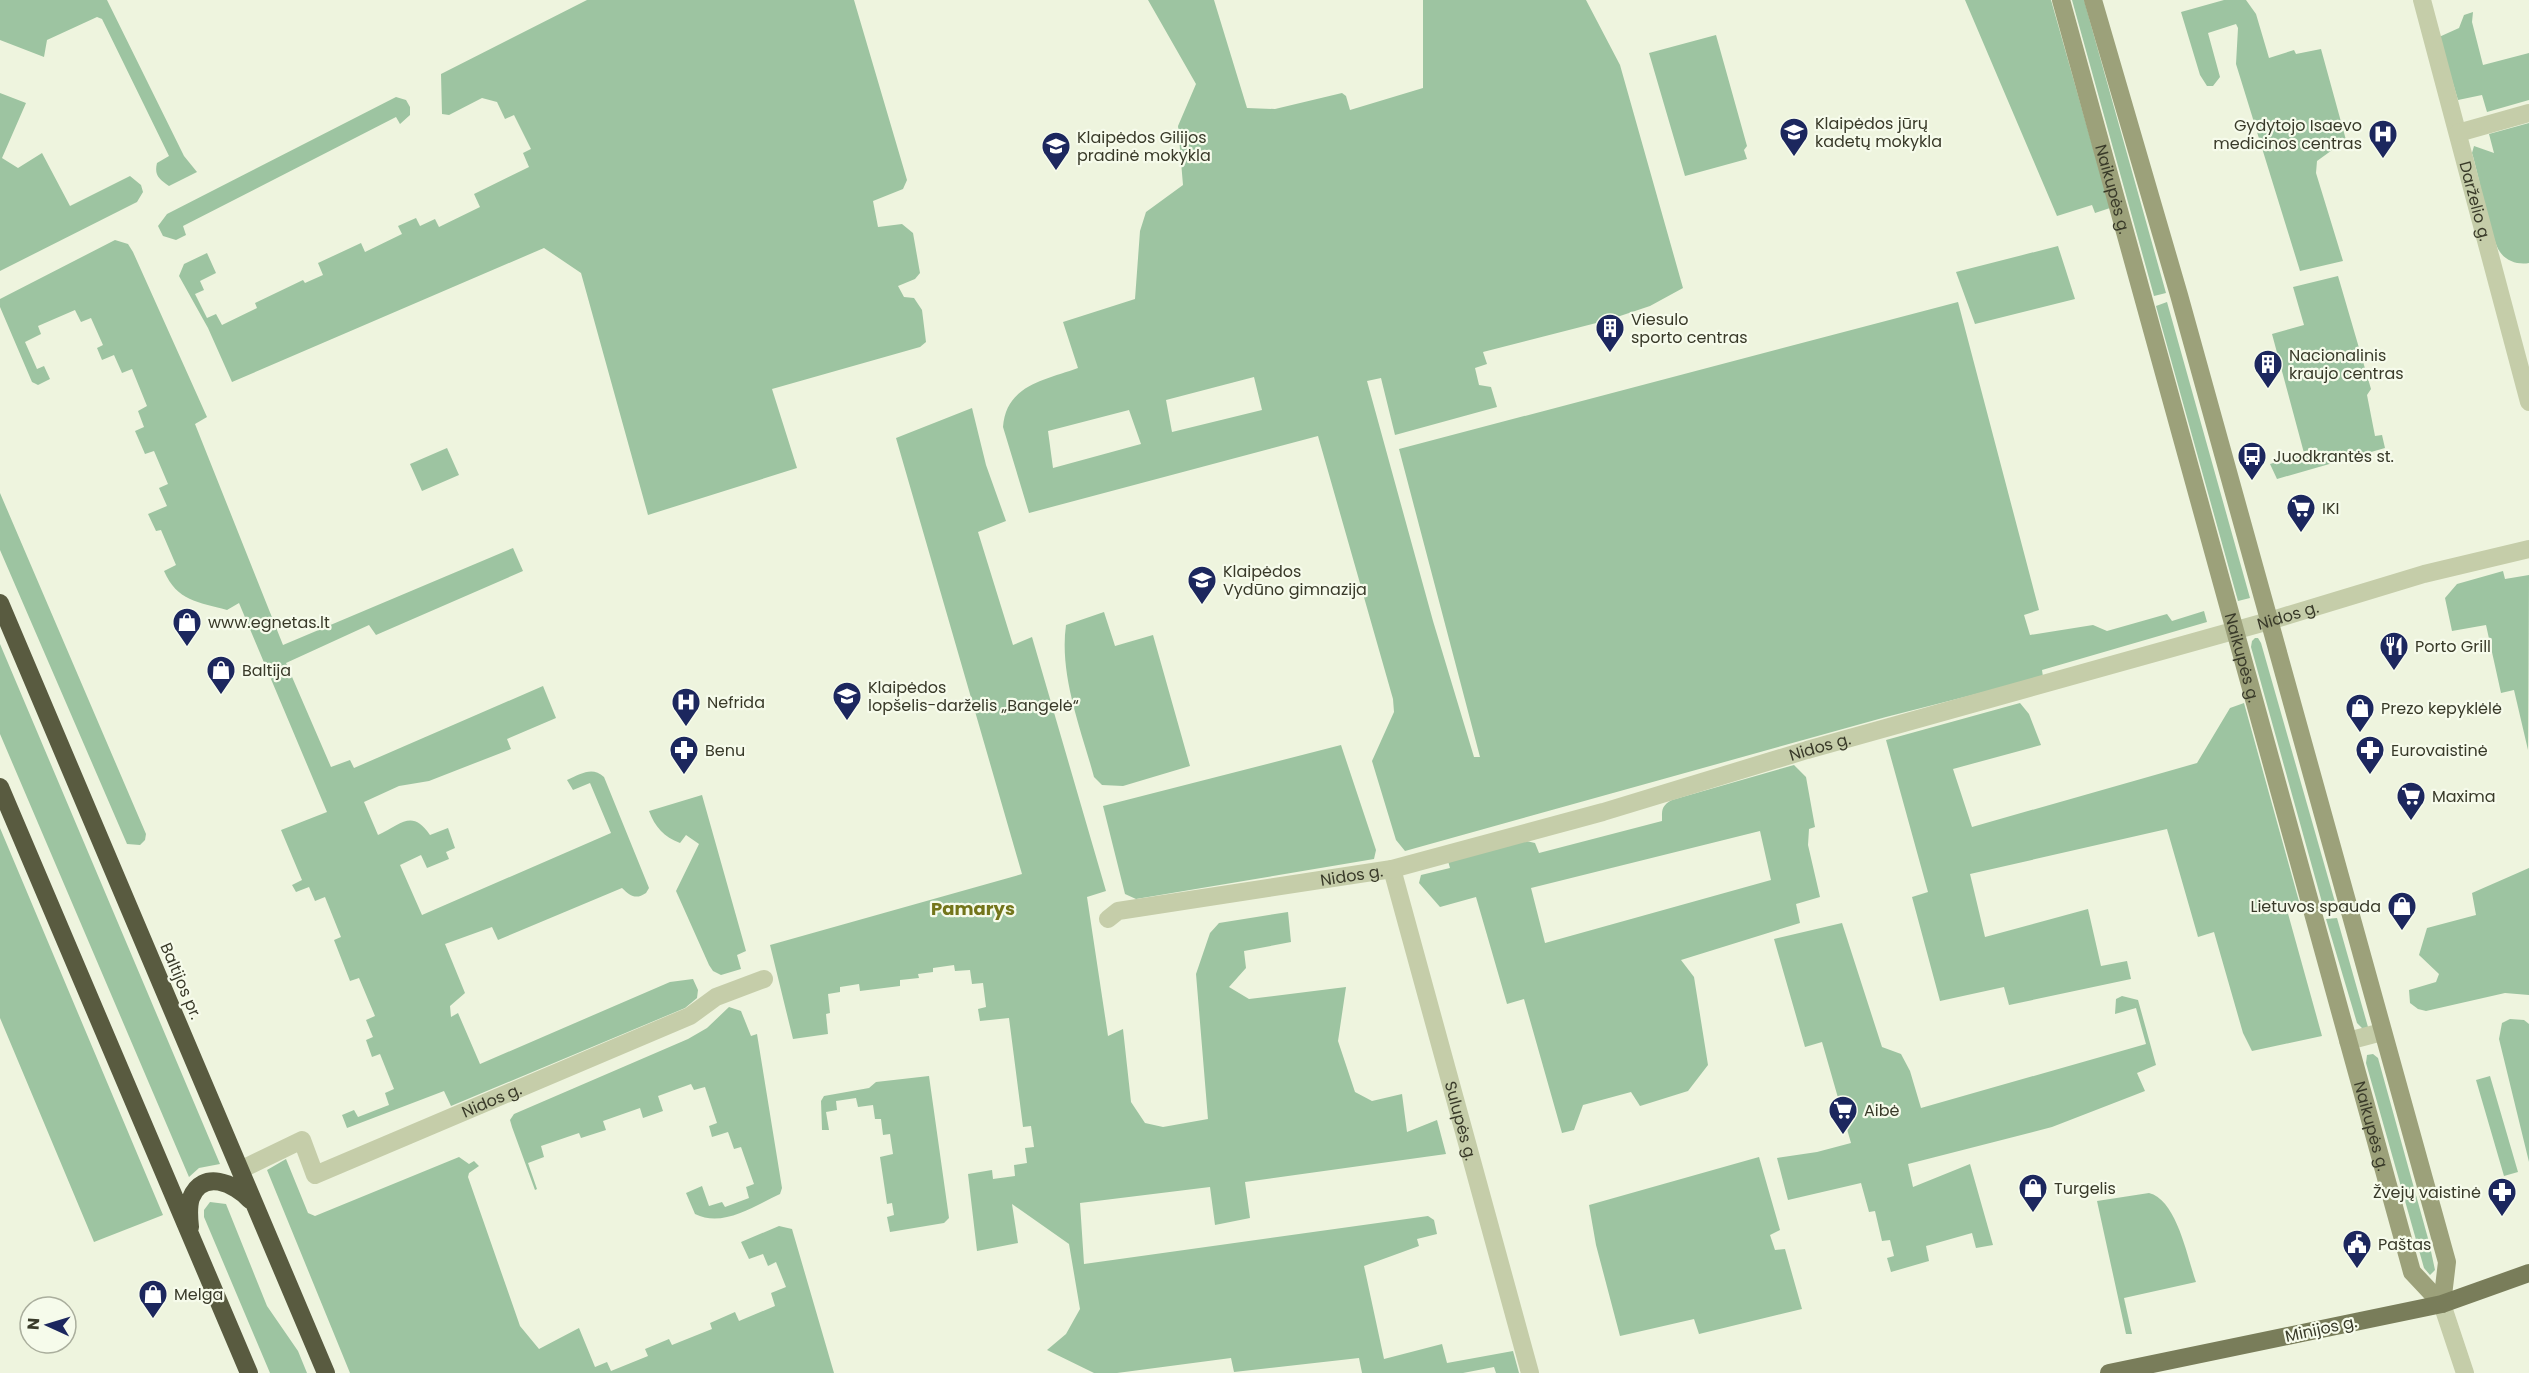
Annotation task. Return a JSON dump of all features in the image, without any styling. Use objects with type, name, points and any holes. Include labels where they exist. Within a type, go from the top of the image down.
[{"type":"highway","name":"Baltijos pr.","points":[[0,603],[326,1373]]},
{"type":"highway","points":[[0,787],[249,1373]]},
{"type":"highway","points":[[190,1233],[191,1199],[195,1192],[208,1183],[222,1181],[233,1184],[255,1206]]},
{"type":"main road","name":"Minijos g.","points":[[2109,1373],[2442,1304],[2529,1273]]},
{"type":"street","name":"Naikupės g.","points":[[2061,0],[2412,1272],[2442,1304],[2465,1373]]},
{"type":"street","name":"Naikupės g.","points":[[2093,0],[2447,1262],[2442,1304]]},
{"type":"street","name":"Darželio g.","points":[[2422,0],[2529,402]]},
{"type":"street","points":[[2458,133],[2529,113]]},
{"type":"street","name":"Nidos g.","points":[[1108,919],[1118,911],[1392,869],[1603,812],[1806,750],[2269,621],[2424,574],[2529,549]]},
{"type":"street","name":"Sulupės g.","points":[[1392,869],[1530,1373]]},
{"type":"street","name":"Nidos g.","points":[[240,1170],[302,1140],[315,1175],[690,1017],[716,997],[764,979]]},
{"type":"street","points":[[2348,1041],[2382,1032]]},
{"type":"green space","points":[[0,0],[107,0],[184,156],[197,172],[169,186],[158,176],[157,163],[169,156],[102,19],[97,17],[47,40],[44,57],[0,40]]},
{"type":"green space","points":[[587,0],[854,0],[907,180],[903,189],[873,201],[878,227],[902,224],[913,233],[920,273],[915,279],[898,286],[904,297],[914,298],[922,310],[926,342],[920,347],[772,389],[797,468],[648,515],[581,273],[544,248],[232,382],[208,328],[179,276],[184,264],[207,253],[216,273],[200,281],[204,290],[195,294],[207,318],[216,314],[222,325],[257,308],[255,303],[303,280],[305,283],[323,275],[318,263],[361,243],[365,252],[402,234],[398,226],[416,218],[420,226],[435,219],[439,227],[480,207],[474,194],[529,167],[523,153],[531,149],[514,115],[505,119],[497,102],[482,98],[449,115],[442,114],[441,74]]},
{"type":"green space","points":[[1148,0],[1214,0],[1247,108],[1275,109],[1342,93],[1346,96],[1350,110],[1423,88],[1423,0],[1586,0],[1620,65],[1683,288],[1650,306],[1608,320],[1483,352],[1487,364],[1475,368],[1479,385],[1491,387],[1497,407],[1395,435],[1381,378],[1367,381],[1433,621],[1474,757],[1480,757],[1399,449],[1958,302],[2039,610],[2024,615],[2030,635],[2093,625],[2107,631],[2167,614],[2172,621],[2204,611],[2207,622],[2042,670],[2043,677],[1886,717],[1405,851],[1396,840],[1372,761],[1394,712],[1393,699],[1318,436],[1029,513],[1003,427],[1011,402],[1019,393],[1029,386],[1078,368],[1063,322],[1135,299],[1140,231],[1146,212],[1183,185],[1178,126],[1196,84]],"holes":[[[1254,377],[1262,410],[1172,432],[1166,400]],[[1129,410],[1141,444],[1053,468],[1048,431]]]},
{"type":"green space","points":[[1965,0],[2051,0],[2110,208],[2095,213],[2092,205],[2057,216]]},
{"type":"green space","points":[[2072,0],[2084,0],[2166,293],[2154,296]]},
{"type":"green space","points":[[2224,0],[2246,0],[2256,14],[2269,58],[2294,50],[2296,54],[2321,49],[2346,140],[2317,161],[2316,173],[2343,261],[2300,271],[2236,64],[2238,28],[2236,24],[2208,33],[2220,77],[2213,86],[2207,86],[2200,75],[2181,12]]},
{"type":"green space","points":[[2473,12],[2472,22],[2483,65],[2529,53],[2529,100],[2487,112],[2482,95],[2458,100],[2439,37],[2459,28],[2464,15]]},
{"type":"green space","points":[[1716,35],[1747,146],[1744,150],[1747,159],[1685,176],[1649,53]]},
{"type":"green space","points":[[0,93],[26,103],[2,158],[18,168],[42,153],[70,206],[130,176],[141,185],[143,192],[137,202],[0,271]]},
{"type":"green space","points":[[396,97],[406,100],[410,107],[410,115],[400,124],[396,117],[183,226],[186,235],[176,240],[163,236],[158,226],[167,214]]},
{"type":"green space","points":[[2529,123],[2529,263],[2521,263],[2506,258],[2496,245],[2472,153],[2474,146],[2494,153],[2489,134]]},
{"type":"green space","points":[[115,240],[128,244],[133,252],[207,417],[195,424],[283,645],[513,548],[523,571],[376,635],[369,625],[286,663],[331,767],[350,760],[354,768],[543,686],[556,718],[507,739],[511,749],[429,781],[399,786],[364,802],[378,835],[406,821],[418,822],[430,835],[448,828],[455,848],[446,852],[449,859],[427,868],[421,855],[400,865],[422,915],[611,833],[590,783],[573,790],[567,780],[591,772],[604,777],[649,888],[646,893],[636,897],[622,888],[498,940],[492,927],[445,944],[465,993],[450,1006],[451,1017],[458,1013],[480,1064],[670,982],[693,979],[698,990],[697,998],[685,1008],[451,1106],[444,1091],[347,1128],[342,1115],[354,1110],[358,1117],[389,1105],[385,1093],[394,1089],[380,1054],[372,1057],[366,1040],[373,1037],[366,1020],[375,1016],[359,978],[350,981],[334,940],[341,937],[325,897],[315,901],[309,887],[296,892],[292,885],[302,880],[281,830],[327,812],[239,603],[227,610],[198,602],[175,589],[169,581],[164,571],[176,565],[161,530],[156,531],[148,514],[167,506],[159,488],[168,484],[154,451],[145,454],[135,431],[144,427],[138,411],[147,406],[132,369],[122,373],[114,355],[102,360],[97,348],[103,345],[91,318],[81,322],[75,310],[38,326],[41,334],[25,342],[37,369],[44,366],[50,379],[38,385],[32,382],[0,307],[0,299]]},
{"type":"green space","points":[[2058,246],[2075,299],[1975,324],[1956,272]]},
{"type":"green space","points":[[2338,276],[2371,389],[2367,395],[2375,436],[2382,435],[2385,448],[2277,479],[2270,464],[2304,453],[2272,334],[2304,325],[2293,287]]},
{"type":"green space","points":[[2167,302],[2250,598],[2238,601],[2156,306]]},
{"type":"green space","points":[[972,408],[986,465],[1006,521],[978,532],[1013,645],[1032,637],[1106,891],[1087,897],[1108,1036],[1123,1029],[1131,1102],[1145,1123],[1163,1127],[1208,1119],[1196,974],[1210,933],[1219,923],[1288,912],[1291,942],[1244,951],[1246,968],[1229,987],[1249,999],[1346,987],[1338,1041],[1355,1092],[1372,1101],[1402,1094],[1407,1132],[1437,1120],[1446,1154],[1245,1182],[1250,1218],[1215,1225],[1210,1187],[1080,1203],[1084,1264],[1428,1216],[1434,1220],[1437,1234],[1417,1239],[1419,1246],[1364,1266],[1384,1359],[1442,1344],[1447,1363],[1513,1351],[1519,1373],[1496,1373],[1494,1367],[1463,1373],[1362,1373],[1359,1358],[1234,1372],[1231,1358],[1117,1373],[1094,1373],[1047,1350],[1066,1334],[1080,1309],[1069,1244],[1012,1204],[1018,1243],[977,1251],[968,1174],[992,1170],[993,1179],[1015,1176],[1014,1165],[1027,1163],[1025,1148],[1034,1147],[1031,1126],[1023,1127],[1009,1018],[980,1021],[978,1009],[986,1007],[983,983],[972,984],[970,970],[955,971],[954,965],[933,968],[933,972],[918,974],[919,978],[900,980],[900,986],[860,991],[859,984],[840,987],[840,992],[828,994],[830,1013],[826,1014],[828,1034],[793,1039],[770,945],[1022,874],[896,438]]},
{"type":"green space","points":[[447,448],[459,475],[422,491],[410,464]]},
{"type":"green space","points":[[0,493],[146,834],[145,840],[140,845],[127,844],[0,550]]},
{"type":"green space","points":[[2503,571],[2505,579],[2529,575],[2528,750],[2514,690],[2501,693],[2486,625],[2452,631],[2445,598],[2457,584]]},
{"type":"green space","points":[[1104,612],[1115,646],[1153,635],[1190,766],[1123,786],[1102,785],[1094,777],[1068,682],[1066,625]]},
{"type":"green space","points":[[2255,638],[2258,638],[2261,643],[2335,902],[2323,906],[2251,647]]},
{"type":"green space","points":[[0,644],[220,1164],[199,1168],[189,1177],[0,734]]},
{"type":"green space","points":[[2020,703],[2029,714],[2041,745],[1953,769],[1972,827],[2197,763],[2230,708],[2244,703],[2300,905],[2287,910],[2322,1036],[2252,1051],[2243,1033],[2214,932],[2198,937],[2167,829],[1970,874],[1985,937],[2088,909],[2101,966],[2127,961],[2131,979],[2009,1005],[2004,987],[1940,1001],[1912,897],[1928,892],[1886,740]]},
{"type":"green space","points":[[1341,745],[1376,850],[1374,859],[1136,899],[1125,894],[1103,806]]},
{"type":"green space","points":[[1794,765],[1806,777],[1815,827],[1809,829],[1808,845],[1820,897],[1796,904],[1800,923],[1681,960],[1694,977],[1708,1065],[1688,1091],[1640,1106],[1631,1092],[1583,1105],[1574,1130],[1562,1133],[1524,999],[1507,1004],[1476,897],[1440,907],[1419,883],[1421,875],[1450,868],[1448,861],[1522,840],[1535,843],[1539,853],[1662,821],[1663,809],[1672,800]],"holes":[[[1760,831],[1771,880],[1545,943],[1531,888]]]},
{"type":"green space","points":[[702,795],[746,951],[737,955],[741,969],[721,975],[713,971],[709,965],[676,891],[699,844],[686,835],[680,843],[669,838],[657,827],[649,811]]},
{"type":"green space","points":[[0,828],[163,1215],[94,1242],[0,1018]]},
{"type":"green space","points":[[2529,868],[2529,995],[2505,993],[2426,1011],[2410,1003],[2409,990],[2436,982],[2439,974],[2419,955],[2427,928],[2476,915],[2472,893]]},
{"type":"green space","points":[[2337,918],[2368,1027],[2364,1030],[2357,1023],[2326,919]]},
{"type":"green space","points":[[1842,923],[1882,1047],[1901,1054],[1910,1071],[1921,1108],[2146,1044],[2136,1008],[2115,1014],[2116,999],[2122,996],[2138,1000],[2156,1065],[2137,1073],[2145,1091],[2052,1127],[1908,1164],[1913,1187],[1970,1164],[1993,1245],[1976,1248],[1972,1233],[1926,1246],[1929,1261],[1891,1272],[1887,1258],[1894,1256],[1890,1240],[1882,1241],[1875,1211],[1869,1212],[1861,1183],[1788,1200],[1777,1158],[1817,1152],[1851,1143],[1822,1042],[1805,1047],[1774,939]]},
{"type":"green space","points":[[729,1007],[741,1011],[751,1036],[757,1034],[782,1188],[780,1194],[727,1217],[706,1218],[695,1214],[686,1193],[702,1186],[709,1206],[722,1202],[725,1207],[749,1198],[746,1187],[754,1184],[741,1147],[734,1149],[728,1132],[712,1137],[709,1126],[717,1123],[705,1087],[694,1090],[691,1084],[658,1096],[663,1111],[643,1118],[640,1108],[603,1121],[606,1130],[581,1138],[579,1133],[541,1146],[544,1157],[528,1163],[537,1189],[535,1190],[510,1120],[514,1114],[688,1039],[707,1028]]},
{"type":"green space","points":[[2510,1019],[2524,1020],[2529,1024],[2529,1162],[2499,1039],[2502,1023]]},
{"type":"green space","points":[[2373,1054],[2378,1058],[2429,1242],[2435,1270],[2430,1275],[2424,1268],[2366,1063],[2367,1055]]},
{"type":"green space","points":[[929,1076],[949,1218],[944,1223],[890,1232],[887,1217],[894,1215],[892,1203],[887,1204],[880,1157],[893,1154],[890,1134],[883,1135],[881,1119],[875,1119],[873,1105],[858,1107],[856,1098],[836,1101],[837,1110],[826,1112],[829,1130],[822,1130],[821,1101],[824,1096],[869,1088],[876,1082]]},
{"type":"green space","points":[[2490,1076],[2518,1172],[2504,1176],[2476,1080]]},
{"type":"green space","points":[[459,1157],[469,1164],[474,1161],[479,1166],[469,1173],[468,1177],[520,1326],[539,1349],[579,1328],[595,1367],[607,1362],[611,1371],[648,1356],[645,1349],[669,1339],[672,1345],[712,1329],[710,1323],[735,1312],[739,1321],[775,1306],[771,1293],[786,1287],[776,1262],[768,1266],[763,1254],[749,1259],[741,1242],[779,1226],[792,1229],[834,1373],[350,1373],[267,1170],[286,1159],[308,1213],[315,1216]]},
{"type":"green space","points":[[1759,1157],[1780,1230],[1770,1235],[1775,1250],[1785,1249],[1802,1309],[1699,1334],[1694,1319],[1620,1336],[1596,1245],[1589,1205]]},
{"type":"green space","points":[[2149,1193],[2159,1198],[2167,1206],[2174,1218],[2196,1282],[2124,1298],[2132,1334],[2126,1334],[2097,1201]]},
{"type":"green space","points":[[210,1202],[226,1204],[267,1306],[298,1351],[307,1373],[270,1373],[204,1217],[204,1210]]},
{"type":"place","name":"Klaipėdos jūrų kadetų mokykla","points":[[1794,158]]},
{"type":"place","name":"Gydytojo Isaevo medicinos centras","points":[[2383,160]]},
{"type":"place","name":"Klaipėdos Gilijos pradinė mokykla","points":[[1056,172]]},
{"type":"place","name":"Viesulo sporto centras","points":[[1610,354]]},
{"type":"place","name":"Nacionalinis kraujo centras","points":[[2268,390]]},
{"type":"place","name":"Juodkrantės st.","points":[[2252,482]]},
{"type":"place","name":"IKI","points":[[2301,534]]},
{"type":"place","name":"Klaipėdos Vydūno gimnazija","points":[[1202,606]]},
{"type":"place","name":"www.egnetas.lt","points":[[187,648]]},
{"type":"place","name":"Porto Grill","points":[[2394,672]]},
{"type":"place","name":"Baltija","points":[[221,696]]},
{"type":"place","name":"Klaipėdos lopšelis-darželis „Bangelė“","points":[[847,722]]},
{"type":"place","name":"Nefrida","points":[[686,728]]},
{"type":"place","name":"Prezo kepyklėlė","points":[[2360,734]]},
{"type":"place","name":"Benu","points":[[684,776]]},
{"type":"place","name":"Eurovaistinė","points":[[2370,776]]},
{"type":"place","name":"Maxima","points":[[2411,822]]},
{"type":"place","name":"Lietuvos spauda","points":[[2402,932]]},
{"type":"place","name":"Aibė","points":[[1843,1136]]},
{"type":"place","name":"Turgelis","points":[[2033,1214]]},
{"type":"place","name":"Žvejų vaistinė","points":[[2502,1218]]},
{"type":"place","name":"Paštas","points":[[2357,1270]]},
{"type":"place","name":"Melga","points":[[153,1320]]},
{"type":"district","name":"Pamarys","points":[[973,908]]}]
